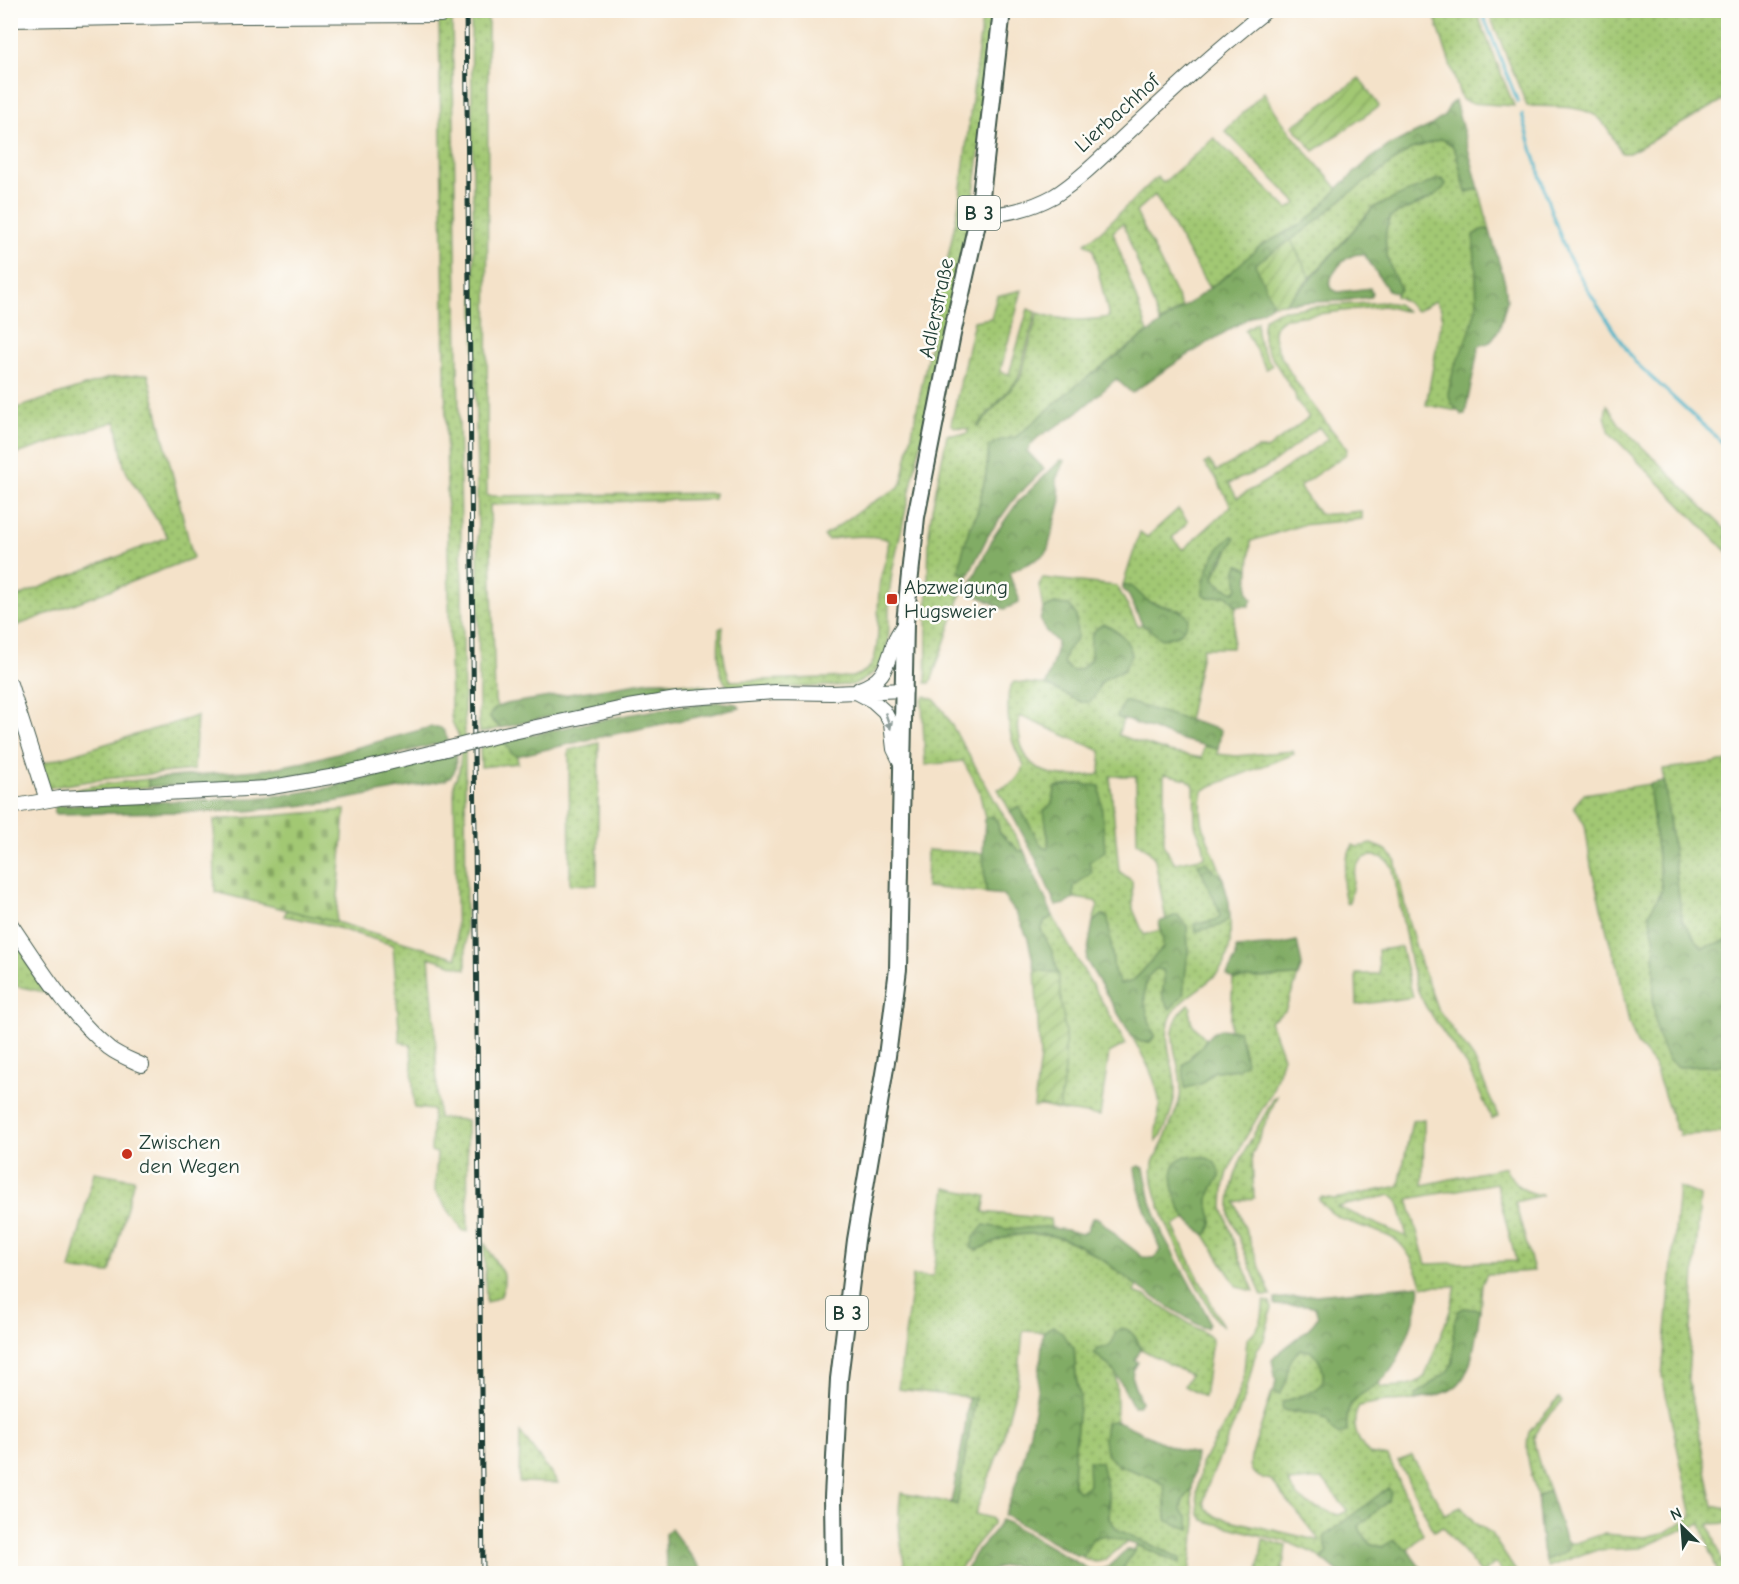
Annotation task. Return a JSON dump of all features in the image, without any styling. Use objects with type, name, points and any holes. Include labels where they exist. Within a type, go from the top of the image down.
[{"type":"main road","name":"Adlerstraße","points":[[905,623],[916,517],[931,435],[980,214],[1002,10]]},
{"type":"main road","name":"B 3","points":[[834,1574],[833,1497],[839,1379],[855,1240],[887,1056],[898,969],[905,623]]},
{"type":"street","name":"Lierbachhof","points":[[980,214],[1003,214],[1043,201],[1056,194],[1267,10]]},
{"type":"street","points":[[10,20],[163,14],[441,15]]},
{"type":"street","points":[[854,691],[868,686],[887,667],[896,639],[905,623]]},
{"type":"street","points":[[10,684],[47,800]]},
{"type":"street","points":[[10,807],[47,800],[266,788],[330,777],[504,734],[677,699],[775,692],[831,693],[905,690]]},
{"type":"street","points":[[854,691],[873,701],[884,711],[891,724],[894,749],[902,765]]},
{"type":"street","points":[[10,923],[54,987],[84,1025],[111,1049],[142,1065]]},
{"type":"green space","points":[[471,11],[488,11],[487,496],[714,493],[714,499],[490,505],[497,707],[491,713],[492,721],[501,728],[479,733],[478,536]]},
{"type":"green space","points":[[983,11],[994,11],[977,172],[967,235],[892,572],[888,640],[882,662],[866,679],[852,685],[733,690],[727,685],[720,671],[719,629],[723,627],[724,655],[731,681],[852,677],[867,669],[874,658],[878,637],[879,590],[888,540],[858,536],[828,540],[824,536],[865,507],[898,488],[902,482],[959,204]]},
{"type":"green space","points":[[1433,11],[1476,11],[1514,106],[1471,103],[1461,98]]},
{"type":"green space","points":[[1488,11],[1728,11],[1728,79],[1724,86],[1725,99],[1629,153],[1622,153],[1601,120],[1586,111],[1566,107],[1527,106]]},
{"type":"green space","points":[[452,19],[465,756],[466,969],[429,957],[435,1027],[438,1118],[467,1120],[468,1231],[463,1231],[435,1191],[437,1153],[431,1151],[433,1110],[414,1108],[411,1045],[400,1042],[393,945],[324,924],[284,916],[287,910],[457,958],[454,782],[459,772],[461,752],[458,734],[451,716],[439,21]]},
{"type":"green space","points":[[1359,78],[1379,106],[1314,151],[1293,126]]},
{"type":"green space","points":[[1264,92],[1289,130],[1338,189],[1302,224],[1284,233],[1209,288],[1155,195],[1136,212],[1182,307],[1160,323],[1123,223],[1113,232],[1148,332],[1077,385],[1016,437],[998,441],[989,447],[986,474],[977,512],[969,529],[959,572],[968,576],[932,679],[930,683],[926,683],[929,533],[932,509],[947,435],[968,433],[968,429],[951,424],[974,321],[991,318],[997,296],[1022,290],[1000,372],[1009,374],[1028,309],[1036,312],[1018,379],[978,427],[1020,379],[1038,313],[1073,320],[1109,317],[1093,249],[1085,243],[1101,231],[1157,177],[1163,183],[1214,138],[1288,209],[1297,203],[1225,131]]},
{"type":"green space","points":[[1455,101],[1479,189],[1466,192],[1456,153],[1452,145],[1442,139],[1411,149],[1346,196],[1304,231],[1255,264],[1273,304],[1188,355],[1132,393],[1116,379],[1074,414],[1035,440],[1027,451],[1044,469],[1014,499],[989,534],[968,576],[959,572],[969,529],[977,514],[986,474],[989,447],[998,441],[1016,437],[1077,385],[1228,275],[1260,246],[1302,224],[1369,160],[1390,145],[1430,126],[1444,116],[1451,103]]},
{"type":"green space","points":[[1442,139],[1452,145],[1456,153],[1466,192],[1479,189],[1490,231],[1486,229],[1476,272],[1477,305],[1452,404],[1458,411],[1426,405],[1442,317],[1441,309],[1435,301],[1416,311],[1395,296],[1400,289],[1389,263],[1386,245],[1390,217],[1436,194],[1446,184],[1442,179],[1374,207],[1310,278],[1291,240],[1346,196],[1411,149]]},
{"type":"green space","points":[[1438,179],[1446,184],[1436,194],[1390,217],[1386,235],[1387,254],[1392,272],[1401,289],[1396,293],[1388,290],[1364,254],[1358,254],[1342,263],[1329,283],[1331,289],[1338,292],[1370,288],[1372,293],[1370,297],[1341,301],[1285,303],[1308,282],[1374,207]]},
{"type":"green space","points":[[1486,229],[1490,231],[1505,283],[1507,301],[1499,330],[1490,342],[1479,346],[1465,414],[1462,415],[1452,404],[1448,393],[1454,368],[1469,334],[1477,305],[1473,235]]},
{"type":"green space","points":[[1291,240],[1310,278],[1285,303],[1273,304],[1255,264]]},
{"type":"green space","points":[[1384,302],[1397,304],[1406,311],[1383,306],[1286,318],[1278,322],[1274,329],[1277,348],[1284,362],[1347,449],[1345,455],[1301,485],[1300,488],[1319,514],[1362,511],[1362,519],[1302,525],[1251,541],[1249,569],[1239,565],[1236,569],[1238,588],[1234,592],[1223,587],[1214,579],[1232,537],[1220,548],[1211,562],[1205,578],[1203,594],[1209,598],[1227,595],[1236,606],[1232,648],[1203,648],[1188,721],[1124,701],[1117,717],[1123,720],[1118,735],[1169,752],[1202,758],[1204,746],[1218,749],[1217,754],[1236,756],[1293,751],[1294,754],[1203,791],[1201,815],[1203,826],[1223,879],[1205,862],[1220,916],[1216,920],[1194,925],[1219,926],[1230,918],[1230,944],[1221,969],[1179,1004],[1169,1023],[1167,1038],[1175,1095],[1165,1128],[1156,1142],[1159,1105],[1157,1091],[1148,1066],[1131,1035],[1141,1042],[1150,1042],[1155,1036],[1147,1014],[1145,989],[1149,975],[1156,969],[1163,970],[1165,978],[1183,995],[1188,951],[1187,926],[1177,915],[1166,920],[1155,859],[1137,842],[1136,776],[1110,776],[1119,871],[1132,881],[1133,909],[1144,935],[1160,930],[1164,942],[1163,948],[1139,975],[1129,982],[1120,984],[1114,971],[1108,919],[1103,915],[1093,922],[1098,905],[1095,901],[1074,898],[1074,886],[1091,872],[1056,788],[1046,826],[1049,844],[1047,849],[1042,847],[1019,807],[1010,811],[998,789],[1014,781],[1024,766],[1013,743],[1010,729],[1009,692],[1014,682],[1046,685],[1081,702],[1096,694],[1106,678],[1124,670],[1091,646],[1091,659],[1081,669],[1072,671],[1063,663],[1066,652],[1077,638],[1055,604],[1043,609],[1039,585],[1043,578],[1117,586],[1138,626],[1142,624],[1162,639],[1183,611],[1150,602],[1130,585],[1123,585],[1140,532],[1147,537],[1178,509],[1188,522],[1172,538],[1183,550],[1231,506],[1216,478],[1204,464],[1209,461],[1217,471],[1257,449],[1267,449],[1309,417],[1296,400],[1295,394],[1267,350],[1263,339],[1263,325],[1265,318],[1278,311]],"holes":[[[1319,427],[1328,439],[1273,477],[1237,498],[1229,483],[1273,463]],[[1020,716],[1101,751],[1100,774],[1064,776],[1042,771],[1026,756],[1021,744]],[[1164,774],[1187,779],[1194,786],[1195,826],[1203,844],[1205,857],[1175,863],[1164,846]]]},
{"type":"green space","points":[[1257,322],[1260,345],[1272,365],[1266,369],[1245,330]]},
{"type":"green space","points":[[148,374],[193,558],[11,628],[11,599],[168,537],[124,466],[116,421],[11,456],[11,410],[109,378]]},
{"type":"green space","points":[[1607,405],[1620,425],[1727,531],[1728,553],[1610,433],[1605,416]]},
{"type":"green space","points":[[1061,460],[1065,461],[1056,479],[1061,500],[1047,552],[1010,572],[1019,603],[1004,609],[974,594],[968,589],[994,536],[1017,503]]},
{"type":"green space","points":[[1232,536],[1235,539],[1217,567],[1214,579],[1223,587],[1234,592],[1238,588],[1236,570],[1239,565],[1249,569],[1248,592],[1252,599],[1249,606],[1236,606],[1227,595],[1209,598],[1203,594],[1207,570],[1211,562]]},
{"type":"green space","points":[[1123,585],[1130,585],[1148,601],[1185,614],[1189,618],[1185,628],[1176,635],[1162,639],[1142,624]]},
{"type":"green space","points":[[1055,604],[1069,605],[1076,615],[1077,638],[1066,652],[1063,663],[1072,671],[1081,669],[1091,659],[1092,634],[1104,624],[1122,636],[1130,648],[1132,654],[1124,670],[1100,683],[1090,702],[1081,702],[1046,685],[1057,642],[1040,621],[1043,609]]},
{"type":"green space","points":[[650,681],[664,681],[667,684],[665,694],[587,708],[501,728],[490,718],[491,713],[497,707],[506,704]]},
{"type":"green space","points":[[664,681],[706,686],[709,689],[665,694],[667,684]]},
{"type":"green space","points":[[926,696],[935,700],[944,712],[1024,851],[1019,851],[999,832],[998,823],[993,816],[985,818],[979,790],[963,761],[925,765],[922,699]]},
{"type":"green space","points":[[1124,701],[1221,730],[1218,749],[1183,740],[1117,717]]},
{"type":"green space","points":[[718,702],[737,704],[740,708],[517,756],[511,753],[504,741],[637,713]]},
{"type":"green space","points":[[197,716],[194,770],[103,779],[48,788],[40,764]]},
{"type":"green space","points":[[438,727],[442,730],[448,741],[344,768],[252,783],[149,787],[148,779],[268,769],[308,761]]},
{"type":"green space","points":[[504,741],[511,753],[517,756],[518,763],[481,767],[480,748]]},
{"type":"green space","points":[[599,743],[597,885],[570,884],[569,750]]},
{"type":"green space","points":[[456,754],[454,772],[446,780],[327,803],[247,811],[55,814],[54,806],[256,798],[291,794],[327,788]]},
{"type":"green space","points":[[1728,761],[1728,942],[1702,948],[1682,920],[1663,769]]},
{"type":"green space","points":[[148,779],[149,787],[56,793],[104,784]]},
{"type":"green space","points":[[1664,781],[1682,920],[1702,948],[1728,942],[1728,1065],[1679,1067],[1668,1060],[1657,1034],[1653,1002],[1655,942],[1649,914],[1662,890],[1649,784]]},
{"type":"green space","points":[[1079,784],[1100,786],[1105,851],[1089,862],[1092,872],[1074,886],[1074,898],[1065,904],[1056,906],[1035,857],[1010,811],[1019,806],[1042,847],[1047,849],[1049,844],[1044,811],[1052,803],[1056,787]]},
{"type":"green space","points":[[1649,784],[1662,890],[1649,914],[1655,942],[1655,967],[1679,1067],[1728,1065],[1728,1133],[1679,1135],[1679,1130],[1676,1130],[1654,1065],[1637,1044],[1629,1023],[1618,966],[1610,944],[1591,866],[1585,825],[1574,806],[1584,794]]},
{"type":"green space","points":[[345,810],[336,922],[215,892],[214,820]]},
{"type":"green space","points":[[993,816],[998,823],[999,832],[1019,851],[1024,851],[1053,916],[1045,921],[1041,930],[1052,951],[1058,973],[1035,970],[1028,939],[1018,916],[1003,895],[986,893],[983,853],[985,818]]},
{"type":"green space","points":[[1372,844],[1386,850],[1395,859],[1408,920],[1437,1008],[1474,1059],[1498,1116],[1492,1119],[1468,1068],[1426,1007],[1418,991],[1393,869],[1388,862],[1375,856],[1361,860],[1354,873],[1350,897],[1348,904],[1346,903],[1344,873],[1350,851],[1353,845],[1357,847]]},
{"type":"green space","points":[[927,850],[983,853],[986,893],[926,887]]},
{"type":"green space","points":[[1205,862],[1223,879],[1229,902],[1230,918],[1219,926],[1196,931],[1194,924],[1216,920],[1220,916],[1198,864]]},
{"type":"green space","points":[[1103,915],[1108,918],[1114,971],[1120,984],[1134,979],[1163,948],[1159,922],[1177,915],[1187,926],[1188,951],[1183,995],[1170,1009],[1163,998],[1163,970],[1156,969],[1146,982],[1146,1006],[1155,1036],[1150,1042],[1141,1042],[1131,1035],[1086,960],[1093,922]]},
{"type":"green space","points":[[1053,916],[1126,1044],[1109,1053],[1100,1116],[1059,1110],[1065,1069],[1065,1033],[1056,965],[1041,930],[1045,921]]},
{"type":"green space","points":[[10,927],[50,988],[48,993],[11,985]]},
{"type":"green space","points":[[1297,941],[1302,965],[1298,976],[1233,979],[1227,975],[1236,957],[1236,948],[1278,945]]},
{"type":"green space","points":[[1401,947],[1413,997],[1357,1005],[1356,974],[1379,974],[1378,950]]},
{"type":"green space","points":[[1035,970],[1058,973],[1065,1033],[1065,1069],[1059,1110],[1042,1106],[1034,1107],[1040,1057]]},
{"type":"green space","points":[[1298,976],[1285,1011],[1270,1021],[1283,1057],[1272,1092],[1228,1172],[1224,1188],[1223,1208],[1236,1249],[1254,1291],[1237,1287],[1205,1235],[1212,1222],[1210,1196],[1220,1177],[1174,1192],[1186,1219],[1173,1226],[1223,1327],[1216,1320],[1172,1236],[1154,1186],[1152,1167],[1180,1097],[1181,1084],[1174,1048],[1174,1025],[1189,1004],[1191,1021],[1206,1039],[1199,1050],[1191,1055],[1207,1079],[1214,1071],[1238,1069],[1239,1032],[1230,1030],[1233,979]]},
{"type":"green space","points":[[1221,1029],[1239,1031],[1246,1062],[1238,1069],[1214,1071],[1201,1084],[1185,1088],[1183,1066],[1210,1035]]},
{"type":"green space","points":[[1277,1096],[1252,1155],[1254,1198],[1235,1202],[1271,1296],[1262,1296],[1230,1216],[1230,1200],[1243,1154]]},
{"type":"green space","points":[[1424,1119],[1423,1185],[1505,1167],[1520,1187],[1543,1195],[1515,1202],[1534,1271],[1487,1274],[1482,1284],[1480,1310],[1464,1308],[1453,1362],[1448,1371],[1416,1395],[1415,1400],[1385,1401],[1359,1406],[1356,1413],[1356,1432],[1361,1443],[1369,1454],[1388,1457],[1423,1534],[1408,1550],[1394,1540],[1383,1547],[1370,1543],[1362,1535],[1359,1526],[1389,1500],[1388,1488],[1325,1536],[1327,1552],[1322,1559],[1316,1554],[1287,1542],[1204,1520],[1199,1514],[1197,1495],[1201,1464],[1230,1416],[1243,1381],[1247,1339],[1260,1323],[1265,1301],[1270,1303],[1272,1308],[1264,1340],[1254,1359],[1245,1397],[1206,1490],[1204,1502],[1206,1509],[1217,1517],[1320,1541],[1271,1480],[1259,1477],[1252,1471],[1250,1465],[1272,1392],[1280,1394],[1291,1357],[1300,1350],[1311,1351],[1317,1358],[1323,1372],[1323,1379],[1316,1390],[1283,1402],[1287,1411],[1317,1414],[1327,1419],[1332,1430],[1347,1419],[1351,1406],[1362,1393],[1379,1383],[1381,1387],[1404,1386],[1416,1383],[1425,1376],[1450,1311],[1456,1286],[1423,1286],[1410,1256],[1402,1245],[1388,1236],[1334,1215],[1319,1199],[1321,1197],[1335,1199],[1399,1186],[1412,1121]],"holes":[[[1496,1183],[1516,1261],[1426,1264],[1408,1199]],[[1391,1195],[1398,1201],[1407,1237],[1337,1207]],[[1322,1479],[1347,1511],[1339,1515],[1309,1504],[1298,1496],[1288,1482]]]},
{"type":"green space","points":[[1185,1156],[1213,1161],[1220,1177],[1210,1193],[1212,1226],[1205,1235],[1183,1214],[1174,1191],[1174,1167],[1177,1161]]},
{"type":"green space","points":[[1139,1166],[1144,1168],[1151,1202],[1163,1235],[1207,1315],[1209,1323],[1207,1328],[1152,1296],[1090,1252],[1059,1237],[1024,1234],[1003,1238],[978,1250],[971,1248],[974,1237],[984,1225],[1006,1229],[1045,1227],[1082,1234],[1087,1231],[1092,1218],[1098,1218],[1143,1257],[1155,1258],[1160,1250],[1139,1189],[1135,1168]]},
{"type":"green space","points":[[94,1172],[134,1179],[110,1273],[70,1270]]},
{"type":"green space","points":[[1679,1187],[1700,1196],[1688,1377],[1713,1506],[1728,1509],[1728,1523],[1709,1524],[1726,1573],[1718,1573],[1701,1524],[1641,1548],[1594,1550],[1548,1567],[1545,1560],[1566,1551],[1569,1543],[1603,1534],[1645,1537],[1666,1532],[1692,1516],[1662,1376]]},
{"type":"green space","points":[[946,1188],[986,1196],[983,1212],[1050,1219],[1051,1227],[1006,1229],[984,1225],[978,1250],[1003,1238],[1023,1234],[1059,1238],[1091,1252],[1137,1286],[1134,1292],[1145,1296],[1211,1337],[1204,1397],[1184,1386],[1190,1375],[1141,1349],[1136,1337],[1114,1341],[1110,1346],[1098,1349],[1116,1374],[1116,1421],[1106,1423],[1118,1465],[1153,1478],[1164,1485],[1167,1521],[1176,1524],[1188,1518],[1181,1510],[1183,1500],[1192,1490],[1196,1523],[1189,1573],[1124,1573],[1121,1571],[1137,1545],[1179,1563],[1180,1558],[1118,1530],[1109,1519],[1110,1506],[1105,1477],[1089,1462],[1089,1485],[1079,1492],[1073,1485],[1080,1396],[1074,1348],[1053,1326],[1043,1332],[1023,1331],[1018,1381],[1000,1449],[975,1514],[991,1518],[993,1524],[973,1548],[958,1573],[906,1573],[899,1523],[901,1493],[957,1504],[975,1398],[898,1389],[913,1276],[933,1277]]},
{"type":"green space","points":[[484,1242],[504,1276],[501,1296],[486,1303]]},
{"type":"green space","points":[[1419,1285],[1416,1311],[1397,1360],[1383,1380],[1352,1403],[1347,1413],[1347,1431],[1339,1435],[1332,1430],[1327,1419],[1317,1414],[1283,1409],[1283,1402],[1316,1390],[1323,1379],[1323,1372],[1319,1360],[1311,1351],[1300,1350],[1288,1367],[1284,1388],[1280,1394],[1274,1392],[1276,1380],[1272,1360],[1308,1329],[1318,1317],[1315,1307],[1275,1305],[1275,1299]]},
{"type":"green space","points":[[1464,1308],[1480,1310],[1473,1353],[1465,1375],[1448,1391],[1415,1400],[1416,1395],[1448,1371],[1453,1362],[1454,1323],[1458,1311]]},
{"type":"green space","points":[[1053,1326],[1074,1348],[1080,1396],[1073,1485],[1079,1492],[1089,1485],[1088,1461],[1101,1462],[1108,1492],[1109,1519],[1118,1530],[1180,1558],[1180,1563],[1137,1545],[1104,1535],[1093,1538],[1084,1554],[1076,1555],[1004,1515],[1020,1471],[1031,1425],[1039,1379],[1043,1332]]},
{"type":"green space","points":[[1121,1328],[1132,1333],[1141,1349],[1135,1360],[1138,1362],[1132,1375],[1141,1402],[1138,1406],[1133,1406],[1113,1371],[1094,1354],[1097,1349],[1110,1345],[1115,1333]]},
{"type":"green space","points":[[968,1397],[975,1398],[957,1505],[951,1503],[965,1429]]},
{"type":"green space","points":[[1559,1398],[1562,1402],[1543,1422],[1535,1435],[1537,1455],[1549,1490],[1537,1497],[1528,1457],[1527,1440],[1529,1432]]},
{"type":"green space","points":[[1116,1421],[1165,1444],[1196,1454],[1192,1490],[1183,1500],[1181,1510],[1188,1518],[1190,1529],[1167,1521],[1164,1485],[1153,1478],[1118,1465],[1106,1454],[1104,1439],[1106,1422]]},
{"type":"green space","points":[[520,1432],[558,1483],[519,1482]]},
{"type":"green space","points":[[1412,1456],[1445,1514],[1461,1507],[1476,1524],[1490,1532],[1517,1573],[1503,1573],[1495,1563],[1481,1573],[1443,1527],[1434,1531],[1398,1461]]},
{"type":"green space","points":[[1388,1488],[1391,1492],[1389,1500],[1359,1526],[1362,1535],[1370,1543],[1382,1547],[1394,1540],[1408,1550],[1425,1573],[1339,1573],[1322,1559],[1327,1552],[1325,1536]]},
{"type":"green space","points":[[1549,1490],[1565,1539],[1569,1543],[1563,1553],[1545,1560],[1537,1497]]},
{"type":"green space","points":[[1001,1520],[1090,1570],[1103,1569],[1111,1565],[1126,1550],[1135,1550],[1121,1571],[1124,1573],[1052,1573],[1008,1565],[989,1573],[964,1573],[975,1553]]},
{"type":"green space","points":[[671,1529],[704,1573],[666,1573],[665,1533]]},
{"type":"green space","points":[[1104,1535],[1128,1542],[1101,1561],[1095,1562],[1081,1556],[1093,1538]]},
{"type":"green space","points":[[1263,1539],[1286,1546],[1282,1573],[1258,1573]]},
{"type":"waterway","points":[[1481,10],[1518,102]]},
{"type":"waterway","points":[[1522,115],[1549,205],[1567,254],[1591,295],[1634,361],[1728,448]]},
{"type":"railway","points":[[466,10],[483,1574]]},
{"type":"place","name":"Abzweigung Hugsweier","points":[[892,599]]},
{"type":"place","name":"Zwischen den Wegen","points":[[127,1154]]}]
